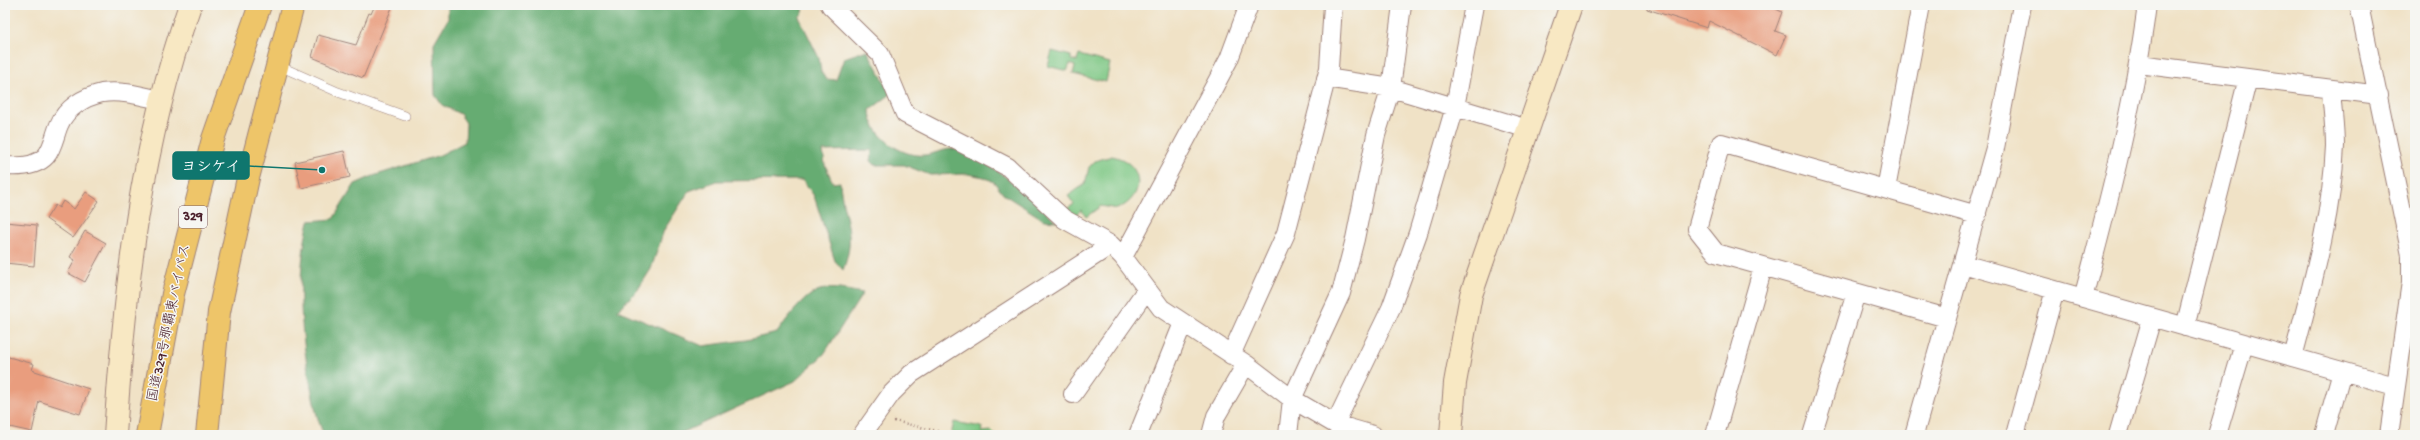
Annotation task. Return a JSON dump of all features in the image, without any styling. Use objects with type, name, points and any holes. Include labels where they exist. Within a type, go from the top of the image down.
[{"type":"highway","name":"国道329号那覇東バイパス","points":[[147,435],[173,294],[213,138],[260,5]]},
{"type":"highway","points":[[207,435],[219,312],[248,178],[293,5]]},
{"type":"street","points":[[115,435],[136,218],[160,100],[174,51],[190,5]]},
{"type":"street","points":[[830,5],[880,54],[905,114],[1008,167],[1064,220],[1117,251],[1161,308],[1238,359],[1292,399],[1335,424],[1353,432],[1373,435]]},
{"type":"street","points":[[862,435],[891,394],[911,374],[1117,251],[1229,60],[1250,5]]},
{"type":"street","points":[[1211,435],[1216,416],[1286,233],[1329,68],[1333,5]]},
{"type":"street","points":[[1288,435],[1292,399],[1341,293],[1355,239],[1376,135],[1391,88],[1402,5]]},
{"type":"street","points":[[1335,424],[1391,308],[1418,233],[1455,107],[1474,5]]},
{"type":"street","points":[[1452,435],[1455,383],[1471,295],[1571,5]]},
{"type":"street","points":[[1886,190],[1922,5]]},
{"type":"street","points":[[1914,435],[1995,148],[2022,5]]},
{"type":"street","points":[[2083,298],[2112,187],[2139,64],[2147,5]]},
{"type":"street","points":[[2359,5],[2379,95],[2411,255],[2411,282],[2389,435]]},
{"type":"street","points":[[2139,64],[2379,95]]},
{"type":"street","points":[[1326,78],[1391,88],[1528,129]]},
{"type":"street","points":[[2185,327],[2248,78]]},
{"type":"street","points":[[2293,357],[2321,245],[2330,197],[2335,145],[2331,89]]},
{"type":"street","points":[[5,166],[17,167],[32,165],[46,156],[60,123],[69,110],[83,99],[103,93],[117,93],[160,100]]},
{"type":"street","points":[[1947,318],[1716,253],[1697,229],[1721,143],[1977,215]]},
{"type":"street","points":[[1963,264],[2395,386]]},
{"type":"street","points":[[1715,435],[1763,267]]},
{"type":"street","points":[[1074,394],[1147,289]]},
{"type":"street","points":[[2015,435],[2055,290]]},
{"type":"street","points":[[1812,435],[1856,293]]},
{"type":"street","points":[[2118,435],[2152,318]]},
{"type":"street","points":[[1138,435],[1183,323]]},
{"type":"street","points":[[2218,435],[2244,344]]},
{"type":"street","points":[[2324,435],[2342,371]]},
{"type":"lane","points":[[277,65],[338,92],[405,116]]},
{"type":"path","points":[[875,416],[950,434]]},
{"type":"green space","points":[[448,5],[804,5],[803,13],[799,17],[819,58],[821,72],[826,79],[836,80],[844,58],[867,50],[891,94],[870,110],[871,119],[875,128],[888,143],[906,153],[916,155],[925,155],[951,149],[964,152],[1001,173],[1057,221],[1044,220],[1003,194],[994,182],[984,177],[968,174],[930,175],[904,165],[875,165],[871,161],[872,150],[823,151],[825,165],[833,183],[840,182],[841,194],[848,225],[849,245],[843,270],[835,261],[814,196],[803,180],[717,181],[689,191],[664,230],[651,269],[637,291],[617,310],[703,346],[746,340],[777,333],[802,302],[820,290],[836,289],[863,293],[824,354],[795,381],[677,435],[324,435],[317,416],[310,382],[302,322],[302,261],[309,221],[333,219],[355,184],[373,176],[440,155],[465,142],[466,123],[460,114],[442,105],[435,95],[434,43],[448,19]]},
{"type":"green space","points":[[1052,51],[1071,56],[1071,60],[1077,61],[1079,55],[1110,63],[1106,82],[1073,74],[1075,66],[1070,64],[1067,71],[1048,66]]},
{"type":"green space","points":[[1112,156],[1123,160],[1136,172],[1138,180],[1137,189],[1133,196],[1127,204],[1117,209],[1101,206],[1086,217],[1081,210],[1073,218],[1064,211],[1074,204],[1068,196],[1085,184],[1089,167],[1095,161]]},
{"type":"green space","points":[[954,422],[982,427],[981,432],[992,431],[996,435],[951,435]]},
{"type":"building","points":[[375,5],[393,5],[363,78],[312,57],[318,35],[356,45],[369,13],[371,14]]},
{"type":"building","points":[[1647,5],[1768,5],[1782,12],[1775,31],[1786,35],[1777,55],[1709,21],[1707,28],[1647,9]]},
{"type":"building","points":[[344,151],[350,177],[301,188],[295,162]]},
{"type":"building","points":[[86,192],[99,201],[73,238],[46,219],[55,205],[59,208],[63,201],[74,209]]},
{"type":"building","points":[[5,222],[37,225],[34,266],[5,263]]},
{"type":"building","points":[[85,231],[106,243],[85,282],[68,273],[75,260],[70,257]]},
{"type":"building","points":[[5,356],[34,364],[32,370],[89,389],[80,414],[39,401],[32,432],[5,426]]},
{"type":"place","name":"ヨシケイ","points":[[322,170]]}]
